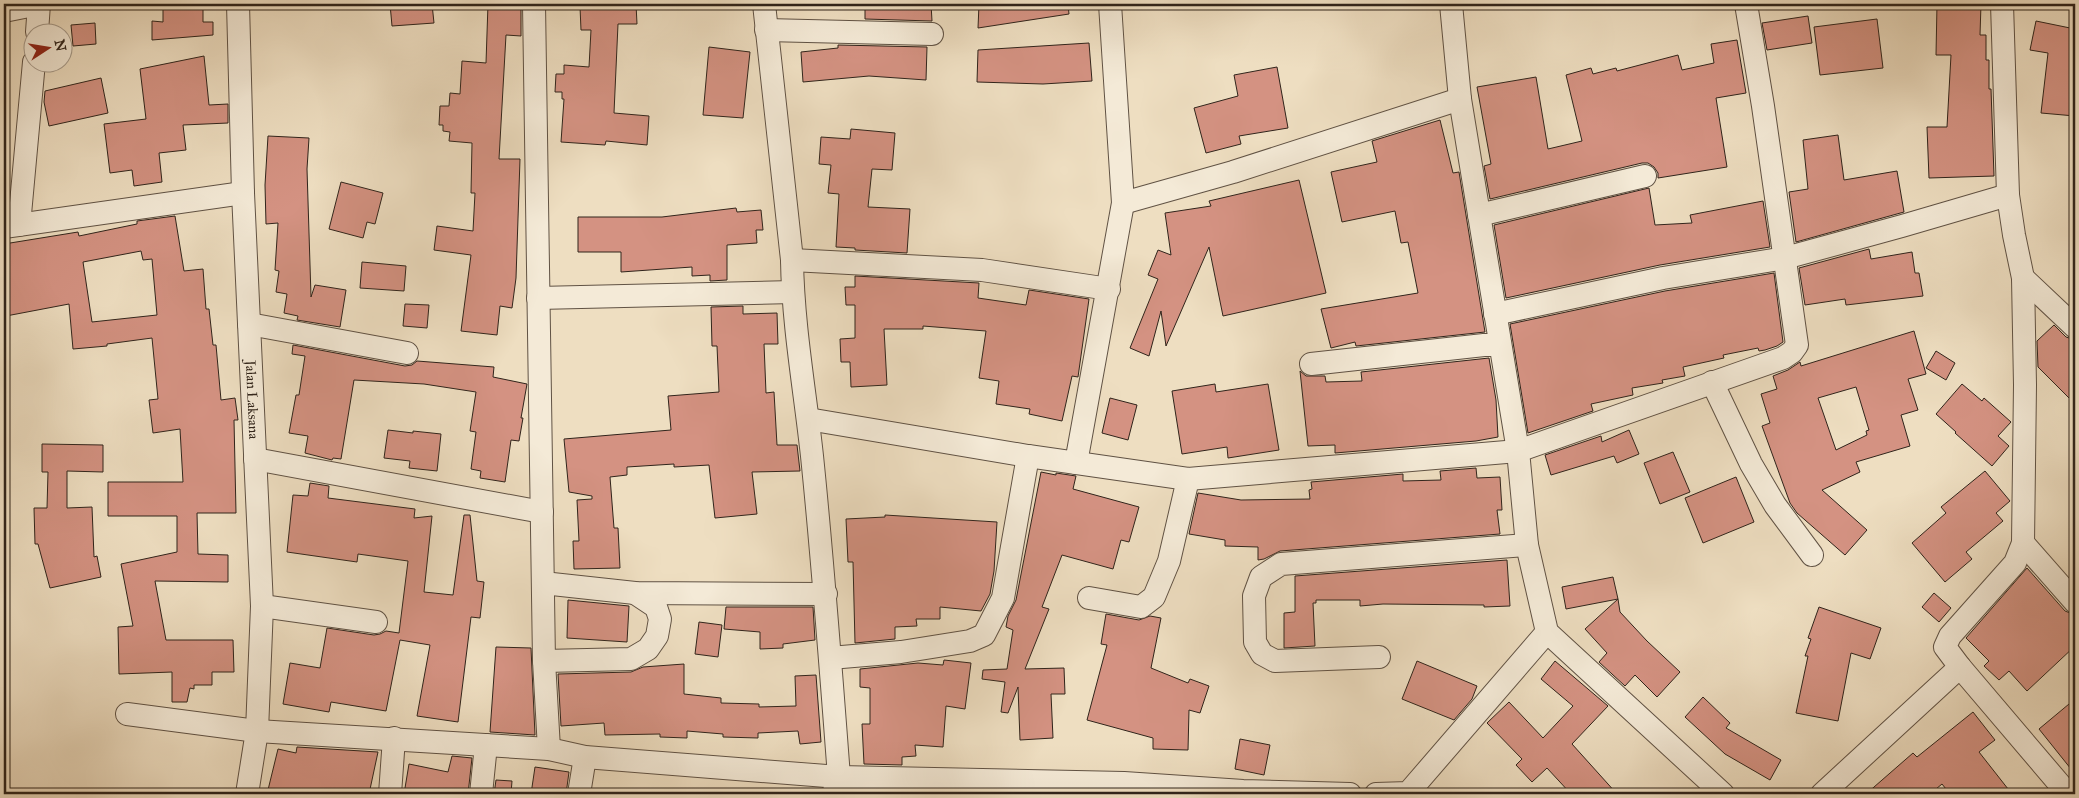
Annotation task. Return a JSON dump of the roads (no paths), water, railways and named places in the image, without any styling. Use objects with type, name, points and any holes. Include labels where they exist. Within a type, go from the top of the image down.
[{"type":"street","points":[[4,11],[39,4],[38,22]]},
{"type":"street","name":"Jalan Laksana","points":[[238,4],[243,193],[262,606],[257,731],[247,794]]},
{"type":"street","points":[[534,4],[544,661],[549,749]]},
{"type":"street","points":[[764,4],[792,260],[792,292],[808,419],[826,594],[836,786]]},
{"type":"street","points":[[1076,463],[1123,204],[1110,4]]},
{"type":"street","points":[[1451,4],[1460,99],[1518,451],[1527,545],[1546,632],[1723,794]]},
{"type":"street","points":[[808,419],[1028,456],[1188,479],[1518,451],[1783,358],[1792,352],[1797,345],[1763,106],[1746,4]]},
{"type":"street","points":[[2002,4],[2008,195],[2023,278],[2025,385],[2024,543],[2015,563],[1950,636],[1945,647],[2066,794]]},
{"type":"street","points":[[766,30],[932,34]]},
{"type":"street","points":[[33,72],[12,226],[243,193]]},
{"type":"street","points":[[1123,204],[1233,172],[1460,99]]},
{"type":"street","points":[[1479,215],[1645,176]]},
{"type":"street","points":[[1495,314],[1664,278],[1785,258],[2008,195]]},
{"type":"street","points":[[792,260],[982,270],[1108,289]]},
{"type":"street","points":[[2023,278],[2074,324]]},
{"type":"street","points":[[538,298],[792,292]]},
{"type":"street","points":[[249,324],[407,353]]},
{"type":"street","points":[[1312,364],[1484,345],[1500,345]]},
{"type":"street","points":[[1712,382],[1751,464],[1775,505],[1812,555]]},
{"type":"street","points":[[830,658],[901,652],[970,640],[984,635],[1003,598],[1028,456]]},
{"type":"street","points":[[255,459],[542,512]]},
{"type":"street","points":[[1089,598],[1141,607],[1154,597],[1169,561],[1188,479]]},
{"type":"street","points":[[2024,543],[2075,602]]},
{"type":"street","points":[[1379,657],[1275,661],[1262,654],[1255,642],[1254,596],[1261,577],[1281,564],[1527,545]]},
{"type":"street","points":[[543,583],[636,593],[826,594]]},
{"type":"street","points":[[544,661],[631,659],[648,649],[657,636],[660,620],[656,607],[636,593]]},
{"type":"street","points":[[262,606],[376,622]]},
{"type":"street","points":[[1376,794],[1409,794],[1546,632]]},
{"type":"street","points":[[1822,794],[1960,667]]},
{"type":"street","points":[[127,714],[257,731],[549,749],[585,757],[836,786],[1126,789],[1350,794]]},
{"type":"street","points":[[390,794],[394,738]]},
{"type":"street","points":[[481,794],[486,744]]},
{"type":"street","points":[[579,794],[585,757]]}]
